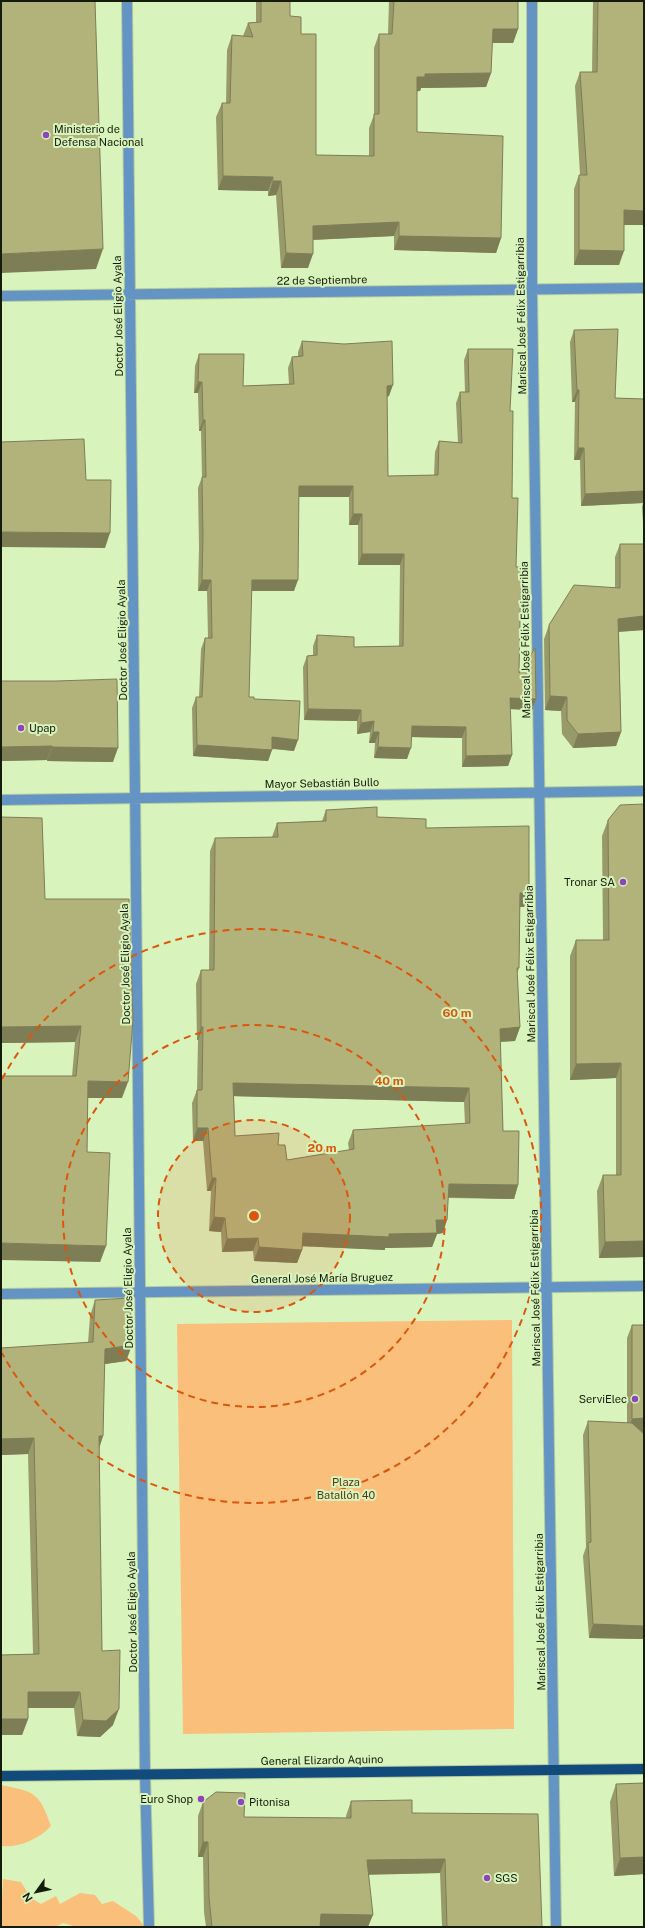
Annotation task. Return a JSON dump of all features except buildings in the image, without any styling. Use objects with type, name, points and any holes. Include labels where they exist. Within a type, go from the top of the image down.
[{"type":"main road","name":"General Elizardo Aquino","points":[[1,1776],[644,1768]]},
{"type":"street","name":"Doctor José Eligio Ayala","points":[[127,1],[145,1774],[150,1927]]},
{"type":"street","name":"Mariscal José Félix Estigarribia","points":[[532,1],[532,289],[555,1770],[556,1927]]},
{"type":"street","name":"22 de Septiembre","points":[[1,296],[644,288]]},
{"type":"street","name":"Mayor Sebastián Bullo","points":[[1,800],[644,791]]},
{"type":"street","name":"General José María Bruguez","points":[[1,1294],[644,1286]]},
{"type":"green space","name":"Plaza Batallón 40","points":[[512,1320],[514,1729],[183,1734],[177,1324]]},
{"type":"green space","points":[[1,1785],[29,1792],[34,1795],[43,1806],[51,1826],[41,1835],[28,1842],[15,1846],[1,1846]]},
{"type":"green space","points":[[3,1879],[21,1882],[31,1898],[41,1904],[56,1896],[60,1904],[80,1893],[95,1895],[102,1904],[113,1901],[136,1916],[145,1927],[77,1927],[63,1923],[55,1927],[1,1927]]},
{"type":"place","name":"Ministerio de Defensa Nacional","points":[[46,135]]},
{"type":"place","name":"Upap","points":[[21,728]]},
{"type":"place","name":"Tronar SA","points":[[623,882]]},
{"type":"place","name":"ServiElec","points":[[635,1399]]},
{"type":"place","name":"Euro Shop","points":[[201,1799]]},
{"type":"place","name":"Pitonisa","points":[[241,1802]]},
{"type":"place","name":"SGS","points":[[487,1878]]}]
